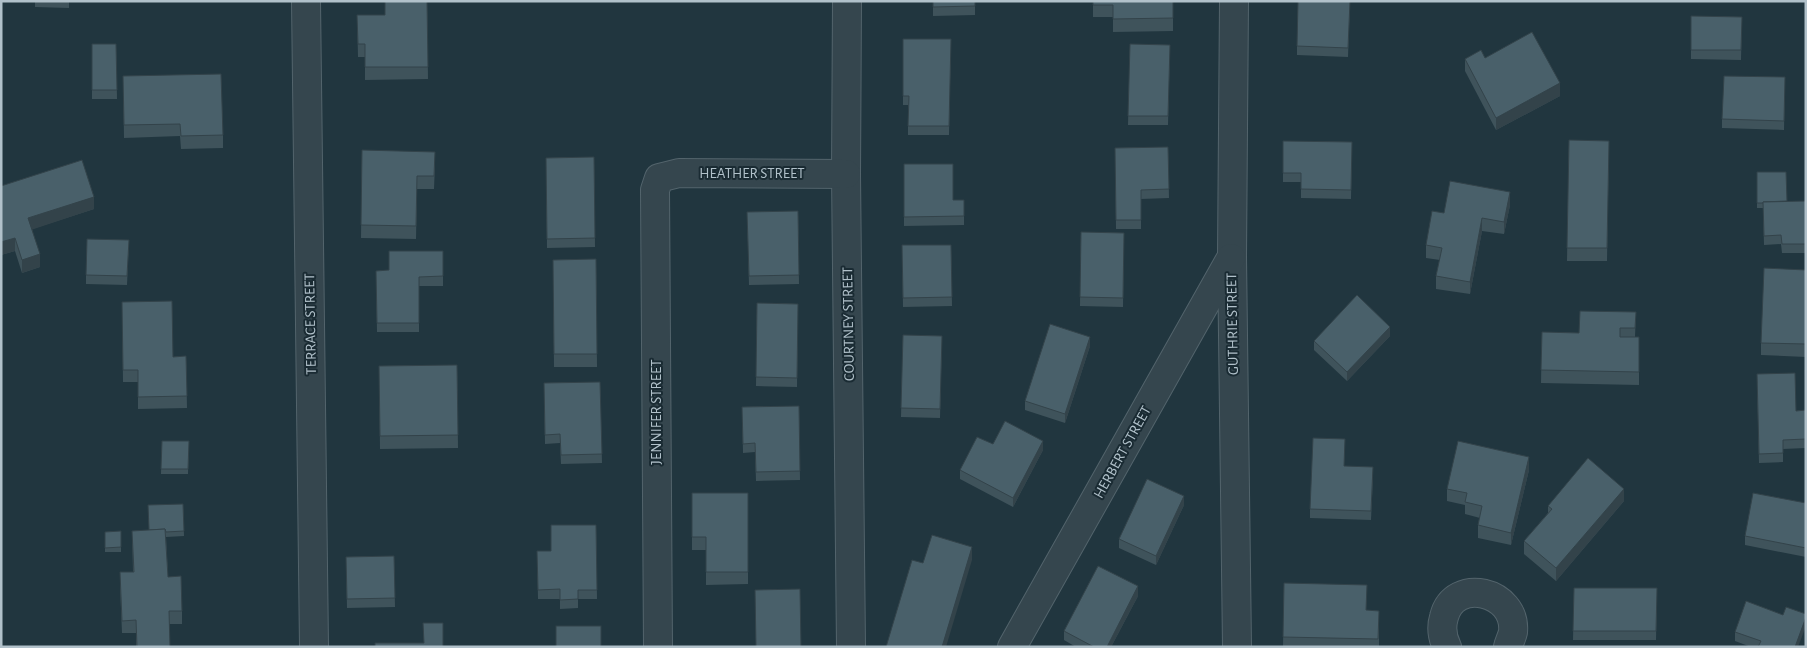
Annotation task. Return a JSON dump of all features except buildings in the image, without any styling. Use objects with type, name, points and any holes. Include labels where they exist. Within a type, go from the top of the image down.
[{"type":"street","name":"TERRACE STREET","points":[[306,1],[314,647]]},
{"type":"street","name":"COURTNEY STREET","points":[[847,1],[846,174],[851,647]]},
{"type":"street","name":"GUTHRIE STREET","points":[[1234,1],[1232,257],[1237,647]]},
{"type":"street","name":"HEATHER STREET","points":[[659,178],[679,173],[846,174]]},
{"type":"street","name":"JENNIFER STREET","points":[[658,647],[655,190],[659,178]]},
{"type":"street","name":"HERBERT STREET","points":[[1012,647],[1232,257]]},
{"type":"street","points":[[1447,647],[1441,627],[1445,610],[1456,598],[1468,593],[1489,594],[1506,605],[1512,619],[1513,633],[1508,647]]}]
